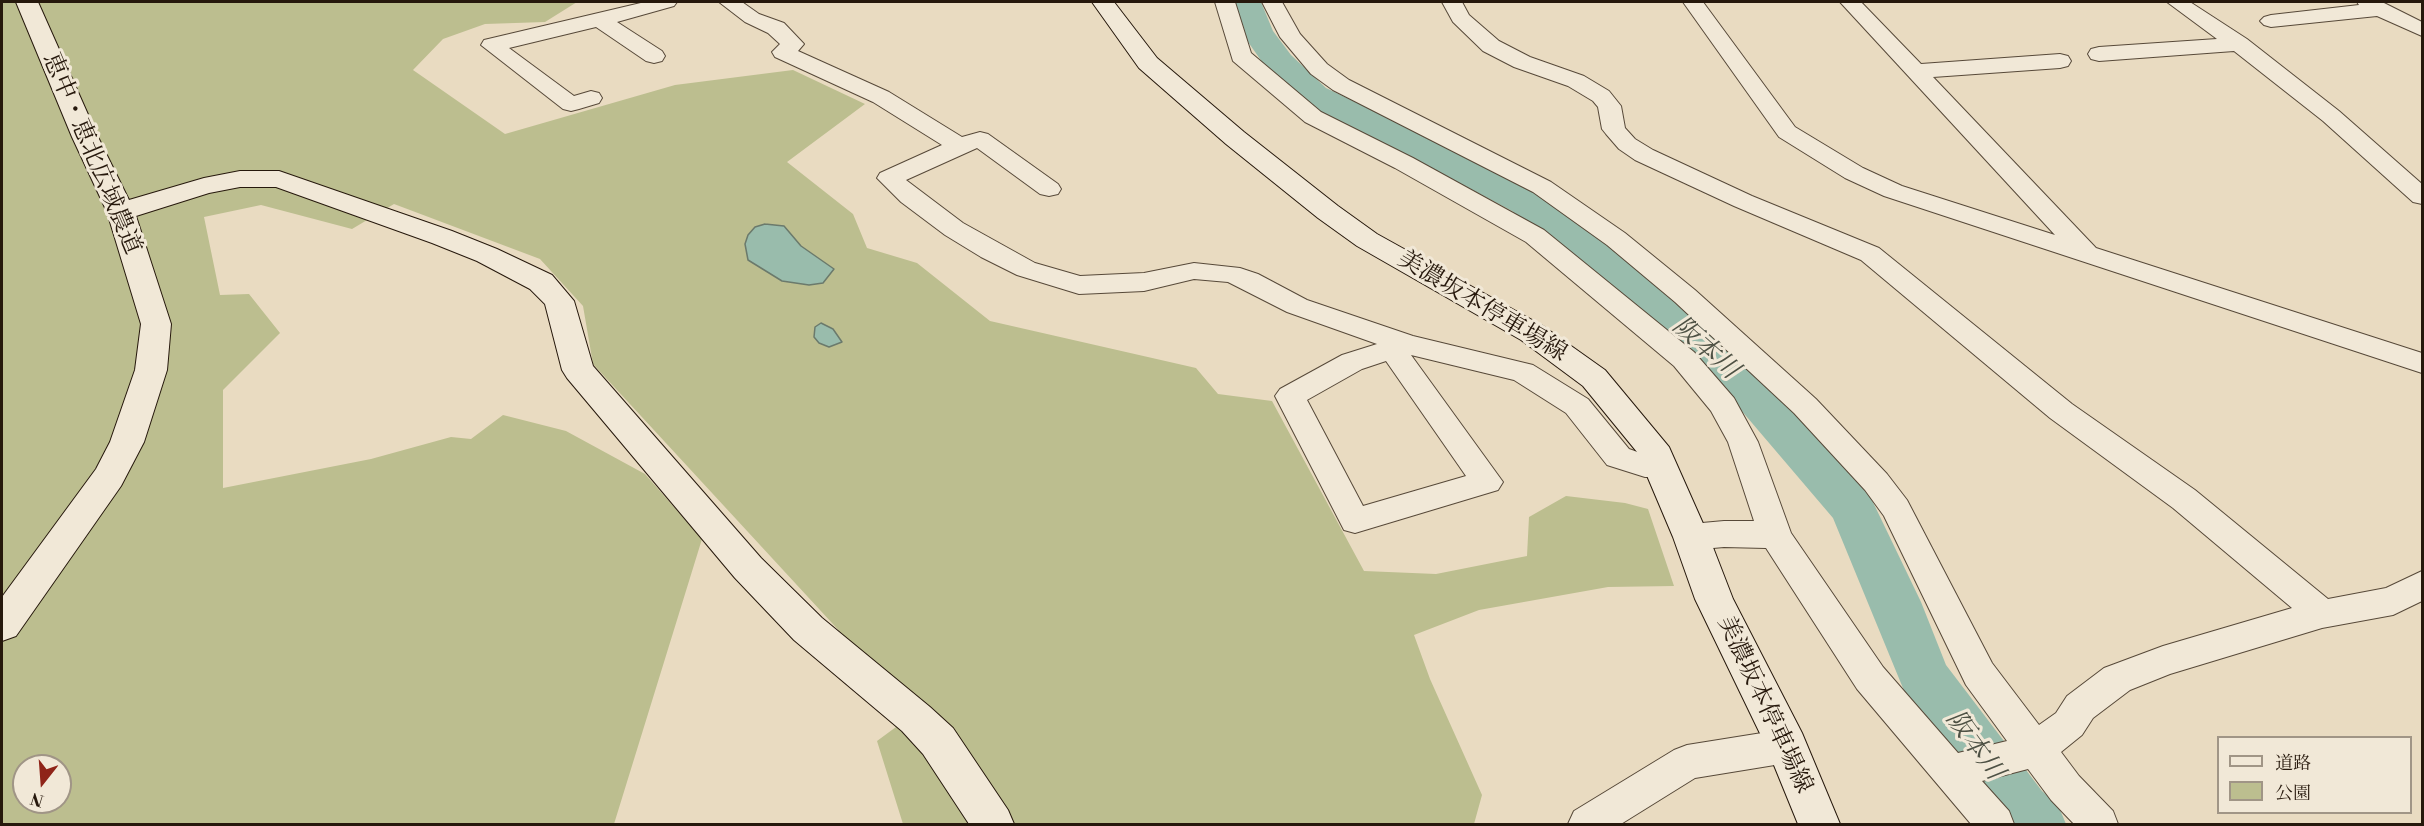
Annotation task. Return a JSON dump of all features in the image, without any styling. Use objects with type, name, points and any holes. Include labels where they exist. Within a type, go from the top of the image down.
[{"type":"street","name":"恵中・恵北広域農道","points":[[2,625],[36,582],[109,477],[127,442],[152,370],[156,324],[121,212],[85,137],[27,2]]},
{"type":"street","points":[[591,98],[571,104],[492,45],[667,2]]},
{"type":"street","points":[[729,2],[752,18],[776,28],[793,44],[783,52],[881,98],[960,146]]},
{"type":"street","name":"美濃坂本停車場線","points":[[1102,2],[1148,63],[1235,138],[1328,212],[1367,240],[1532,333],[1594,378],[1652,447],[1692,537],[1714,599],[1787,746],[1819,825]]},
{"type":"street","points":[[1225,2],[1241,56],[1313,117],[1404,163],[1535,236],[1684,359],[1723,405],[1743,442],[1776,537],[1870,678],[1960,770],[1995,825]]},
{"type":"street","points":[[1272,2],[1291,37],[1319,69],[1341,86],[1542,187],[1616,239],[1685,296],[1805,406],[1876,482],[1896,509],[1979,674],[2030,751],[2099,825]]},
{"type":"street","points":[[1452,2],[1460,18],[1491,46],[1522,62],[1576,81],[1601,96],[1609,106],[1614,129],[1627,144],[1644,155],[1743,201],[1870,254],[1914,288],[2028,385],[2184,500],[2322,614]]},
{"type":"street","points":[[1693,2],[1787,132],[1821,154],[1893,191],[2422,363]]},
{"type":"street","points":[[1850,2],[2087,253]]},
{"type":"street","points":[[2177,2],[2239,44],[2331,116],[2422,197]]},
{"type":"street","points":[[2271,21],[2374,5],[2422,30]]},
{"type":"street","points":[[600,20],[654,56]]},
{"type":"street","points":[[2099,54],[2239,44]]},
{"type":"street","points":[[1917,71],[2060,61]]},
{"type":"street","points":[[1049,189],[980,139],[889,177],[910,197],[954,229],[1026,269],[1079,285],[1144,282],[1194,271],[1231,274],[1248,280],[1298,306],[1400,346],[1523,372],[1577,406],[1618,457],[1645,466],[1660,466]]},
{"type":"street","points":[[121,212],[204,186],[240,180],[279,179],[451,240],[541,282],[559,301],[578,370],[748,568],[808,628],[916,719],[938,741],[993,825]]},
{"type":"street","points":[[1400,346],[1487,482],[1355,521],[1290,396],[1352,362],[1400,346]]},
{"type":"street","points":[[1692,537],[1760,534],[1776,537]]},
{"type":"street","points":[[1960,770],[2030,751],[2069,724],[2080,707],[2117,679],[2174,658],[2322,614],[2393,601],[2422,585]]},
{"type":"street","points":[[1588,825],[1687,762],[1787,746]]},
{"type":"green space","points":[[2,2],[577,2],[545,22],[485,24],[443,39],[413,70],[505,134],[675,85],[793,70],[865,104],[787,162],[853,214],[867,248],[917,263],[990,321],[1196,368],[1218,394],[1272,401],[1364,571],[1436,574],[1527,556],[1529,517],[1566,496],[1625,503],[1648,509],[1674,586],[1608,587],[1479,610],[1414,635],[1430,679],[1482,795],[1474,824],[903,824],[877,741],[915,713],[593,364],[583,306],[540,259],[394,204],[352,229],[261,205],[204,217],[220,295],[249,294],[280,333],[223,390],[223,488],[371,459],[451,437],[471,439],[503,415],[566,431],[645,474],[702,539],[614,824],[2,824]]},
{"type":"shaded area","points":[[765,224],[784,226],[801,246],[834,269],[823,283],[809,285],[782,281],[748,260],[745,244],[748,235],[755,227]]},
{"type":"shaded area","points":[[821,323],[833,329],[842,342],[829,347],[819,343],[814,337],[815,327]]},
{"type":"waterway","name":"阪本川","points":[[1246,2],[1257,32],[1279,62],[1314,95],[1408,141],[1525,203],[1581,244],[1715,352],[1853,509],[1895,602],[1924,677],[2021,810],[2037,824]]}]
